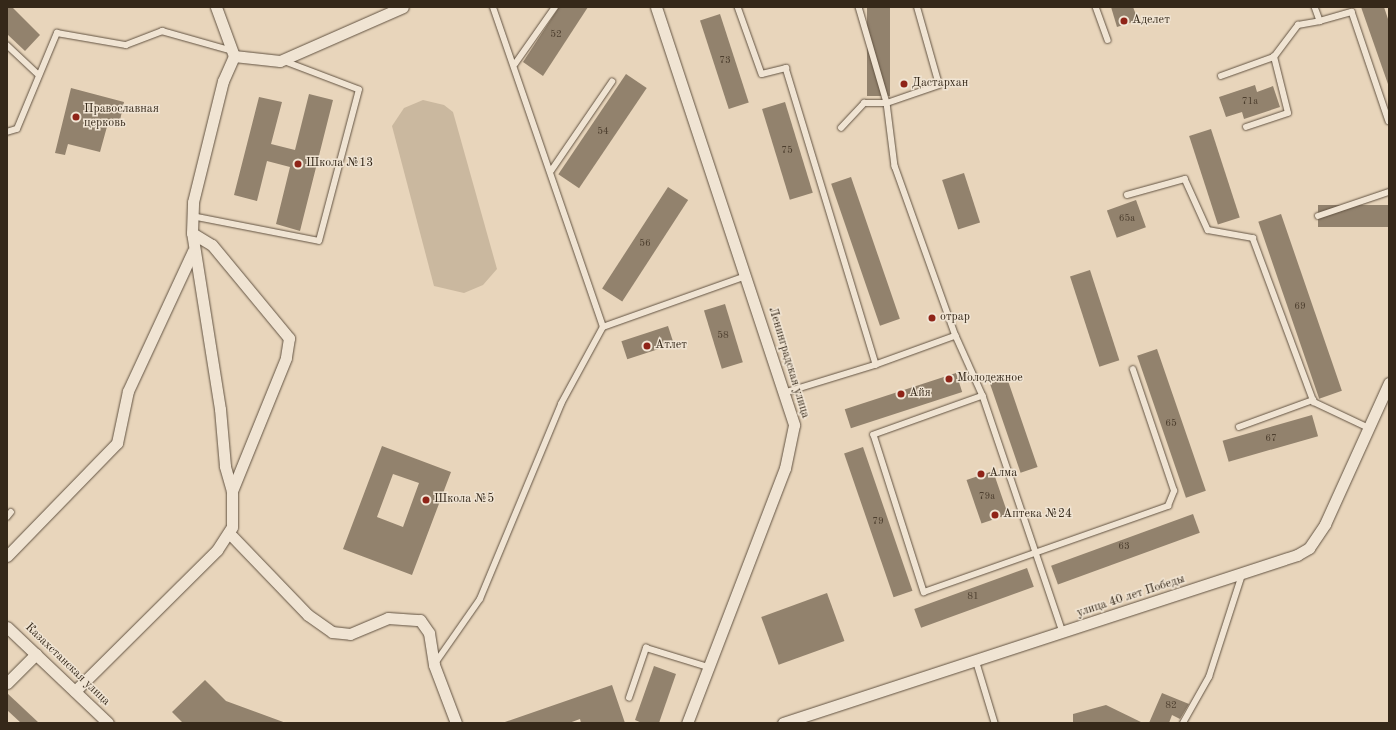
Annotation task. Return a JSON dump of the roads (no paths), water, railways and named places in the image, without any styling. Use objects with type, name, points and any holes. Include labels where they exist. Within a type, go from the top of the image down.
[{"type":"street","points":[[75,691],[230,534],[232,491],[225,466],[220,409],[193,251],[192,233],[192,216],[223,80],[232,53],[216,7]]},
{"type":"street","points":[[232,53],[280,61],[403,7]]},
{"type":"street","name":"Ленинградская улица","points":[[656,7],[785,393],[794,425],[792,446],[687,723]]},
{"type":"street","points":[[192,233],[212,245],[289,338],[286,358],[232,491]]},
{"type":"street","points":[[7,556],[117,443],[128,391],[193,251]]},
{"type":"street","name":"улица 40 лет Победы","points":[[783,723],[1242,574],[1309,548],[1325,524],[1389,383]]},
{"type":"street","points":[[230,534],[308,616],[332,632],[350,634],[388,618],[420,620],[429,633],[434,665],[456,723]]},
{"type":"street","name":"Казахстанская улица","points":[[7,626],[108,723]]},
{"type":"street","points":[[7,683],[36,654]]},
{"type":"lane","points":[[493,7],[515,64],[603,327]]},
{"type":"lane","points":[[515,64],[555,7]]},
{"type":"lane","points":[[738,7],[762,74],[786,68],[876,364]]},
{"type":"lane","points":[[859,7],[887,103],[895,166],[956,336],[983,396],[1034,554],[1063,633]]},
{"type":"lane","points":[[841,128],[864,103],[887,103],[939,86],[918,7]]},
{"type":"lane","points":[[1096,7],[1108,40]]},
{"type":"lane","points":[[1316,7],[1320,21]]},
{"type":"lane","points":[[1221,76],[1274,57],[1298,25],[1320,21],[1352,12],[1389,121]]},
{"type":"lane","points":[[7,132],[17,129],[57,33],[126,44],[162,31],[232,53]]},
{"type":"lane","points":[[7,45],[39,75]]},
{"type":"lane","points":[[1246,127],[1288,113],[1274,57]]},
{"type":"lane","points":[[192,216],[319,241],[359,90],[280,61]]},
{"type":"lane","points":[[551,171],[612,82]]},
{"type":"lane","points":[[1127,195],[1185,179],[1208,230],[1253,238],[1313,400],[1369,428]]},
{"type":"lane","points":[[1318,216],[1389,192]]},
{"type":"lane","points":[[434,665],[480,599],[561,404],[603,327],[746,276]]},
{"type":"lane","points":[[785,393],[876,364],[956,336]]},
{"type":"lane","points":[[983,396],[874,435],[924,592],[1168,506],[1173,500],[1174,491],[1133,370]]},
{"type":"lane","points":[[1239,427],[1313,400]]},
{"type":"lane","points":[[1183,723],[1209,677],[1242,574]]},
{"type":"lane","points":[[630,698],[646,648],[708,667]]},
{"type":"lane","points":[[976,660],[996,723]]},
{"type":"place","name":"Аделет","points":[[1124,21]]},
{"type":"place","name":"Дастархан","points":[[904,84]]},
{"type":"place","name":"Православная церковь","points":[[76,117]]},
{"type":"place","name":"Школа №13","points":[[298,164]]},
{"type":"place","name":"отрар","points":[[932,318]]},
{"type":"place","name":"Атлет","points":[[647,346]]},
{"type":"place","name":"Молодежное","points":[[949,379]]},
{"type":"place","name":"Айя","points":[[901,394]]},
{"type":"place","name":"Алма","points":[[981,474]]},
{"type":"place","name":"Школа №5","points":[[426,500]]},
{"type":"place","name":"Аптека №24","points":[[995,515]]}]
